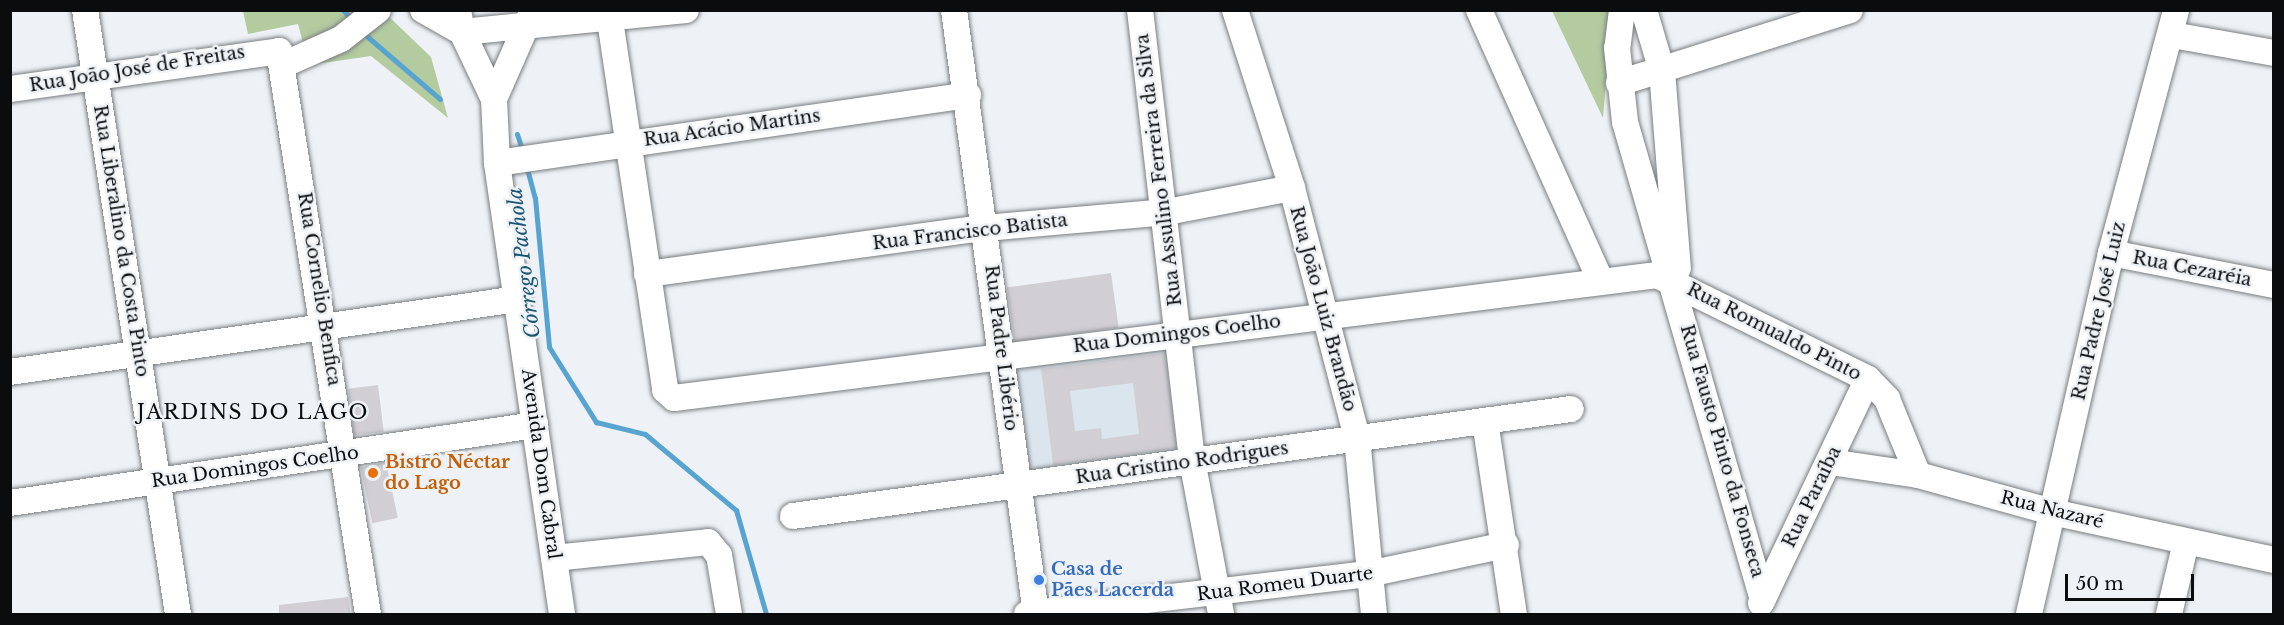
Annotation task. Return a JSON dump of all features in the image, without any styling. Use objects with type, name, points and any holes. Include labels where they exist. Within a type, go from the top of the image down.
[{"type":"street","name":"Rua Liberalino da Costa Pinto","points":[[85,10],[140,351],[156,480],[178,615]]},
{"type":"street","points":[[423,10],[460,21],[532,16],[610,20],[686,10]]},
{"type":"street","name":"Rua Padre Libério","points":[[954,10],[1004,356],[1033,614]]},
{"type":"street","name":"Rua Assulino Ferreira da Silva","points":[[1140,10],[1167,212],[1177,332],[1192,460],[1219,604]]},
{"type":"street","name":"Rua João Luiz Brandão","points":[[1235,10],[1292,188],[1328,316],[1356,438],[1368,574],[1374,615]]},
{"type":"street","points":[[1479,10],[1600,279]]},
{"type":"street","name":"Rua Fausto Pinto da Fonseca","points":[[1622,10],[1619,82],[1643,183],[1676,288],[1759,607]]},
{"type":"street","name":"Rua Fausto Pinto da Fonseca","points":[[1644,10],[1662,71],[1671,178],[1676,288]]},
{"type":"street","points":[[1619,82],[1662,71],[1817,16],[1850,10]]},
{"type":"street","points":[[285,64],[340,39],[377,11]]},
{"type":"street","points":[[494,99],[532,16]]},
{"type":"street","points":[[610,20],[626,143],[647,274]]},
{"type":"street","points":[[460,21],[494,99]]},
{"type":"street","points":[[2174,23],[2274,53]]},
{"type":"street","name":"Rua Padre José Luiz","points":[[2030,615],[2111,253],[2174,23]]},
{"type":"street","name":"Rua João José de Freitas","points":[[10,89],[264,49],[279,51],[285,64]]},
{"type":"street","name":"Rua Cornelio Benfica","points":[[285,64],[368,615]]},
{"type":"street","name":"Rua Acácio Martins","points":[[504,162],[968,95]]},
{"type":"street","name":"Avenida Dom Cabral","points":[[494,99],[504,162],[518,299],[562,615]]},
{"type":"street","points":[[1643,183],[1671,178]]},
{"type":"street","name":"Rua Francisco Batista","points":[[647,274],[985,228],[1167,212],[1292,188]]},
{"type":"street","name":"Rua Cezaréia","points":[[2111,253],[2274,285]]},
{"type":"street","name":"Rua Domingos Coelho","points":[[647,274],[665,390],[674,398],[1177,332],[1328,316],[1600,279],[1676,288]]},
{"type":"street","name":"Rua Romualdo Pinto","points":[[1676,288],[1868,379],[1887,399],[1918,475]]},
{"type":"street","points":[[10,372],[140,351],[324,329],[518,299]]},
{"type":"street","name":"Rua Paraíba","points":[[1759,607],[1868,379]]},
{"type":"street","name":"Rua Cristino Rodrigues","points":[[793,516],[1018,487],[1192,460],[1571,409]]},
{"type":"street","points":[[1485,421],[1506,545],[1514,615]]},
{"type":"street","name":"Rua Domingos Coelho","points":[[10,503],[535,425]]},
{"type":"street","name":"Rua Nazaré","points":[[1830,462],[1918,475],[2052,512],[2274,560]]},
{"type":"street","points":[[554,558],[708,542],[719,555],[729,615]]},
{"type":"street","points":[[2169,615],[2186,542]]},
{"type":"street","name":"Rua Romeu Duarte","points":[[1033,614],[1219,604],[1506,545]]},
{"type":"shaded area","points":[[1173,343],[1187,455],[1028,475],[1014,362]]},
{"type":"green space","points":[[243,11],[383,11],[431,57],[448,118],[371,56],[309,65],[298,24],[248,34]]},
{"type":"green space","points":[[1552,11],[1612,11],[1603,118]]},
{"type":"building","points":[[1111,273],[1119,327],[1015,342],[1007,288]]},
{"type":"building","points":[[1165,353],[1176,448],[1053,465],[1041,369]],"holes":[[[1133,383],[1139,434],[1102,439],[1101,428],[1075,431],[1070,391]]]},
{"type":"building","points":[[378,385],[384,432],[354,435],[348,389]]},
{"type":"building","points":[[386,462],[398,518],[372,523],[361,467]]},
{"type":"building","points":[[348,597],[351,615],[279,615],[279,605]]},
{"type":"waterway","name":"Córrego Pachola","points":[[343,10],[352,20]]},
{"type":"waterway","name":"Córrego Pachola","points":[[362,32],[440,99]]},
{"type":"waterway","name":"Córrego Pachola","points":[[517,134],[523,153]]},
{"type":"waterway","name":"Córrego Pachola","points":[[526,165],[535,198],[549,347],[596,422],[645,434],[736,510],[766,614]]},
{"type":"place","name":"Bistrô Néctar do Lago","points":[[373,473]]},
{"type":"place","name":"Casa de Pães Lacerda","points":[[1039,580]]},
{"type":"district","name":"JARDINS DO LAGO","points":[[253,412]]}]
